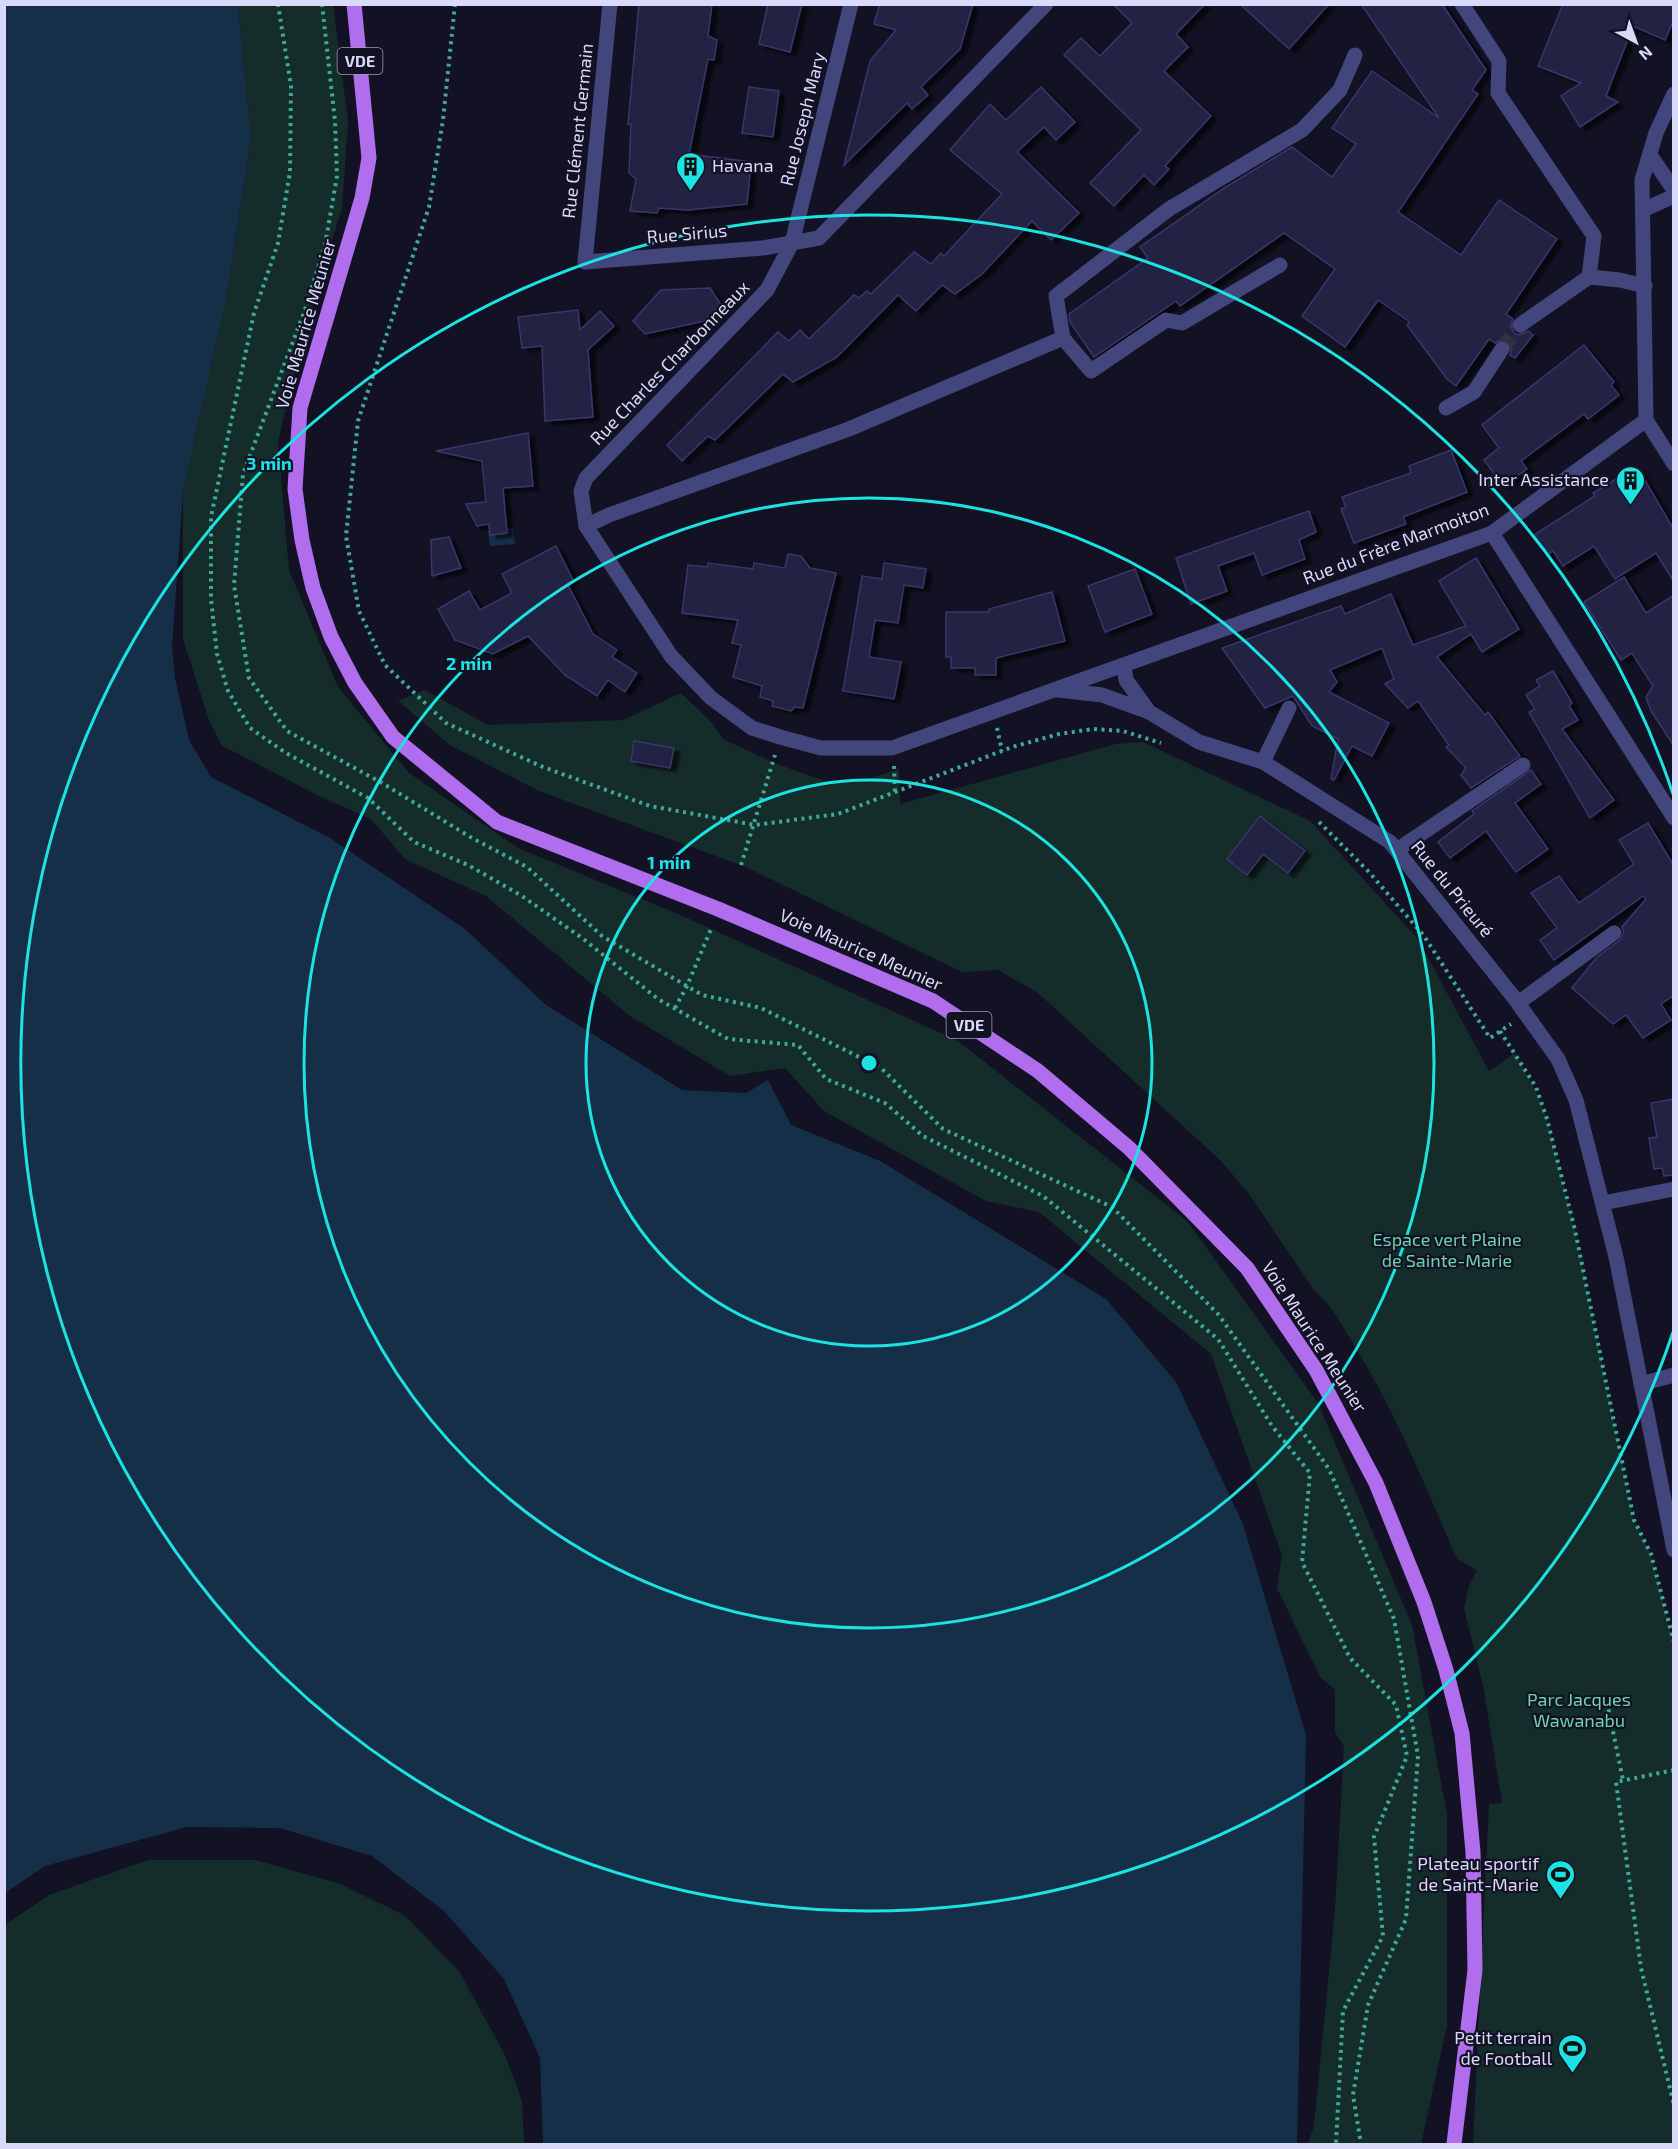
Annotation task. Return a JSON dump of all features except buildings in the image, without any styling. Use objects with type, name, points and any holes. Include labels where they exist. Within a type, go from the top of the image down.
[{"type":"main road","name":"Voie Maurice Meunier","points":[[354,4],[369,158],[362,198],[300,408],[295,489],[302,540],[313,588],[331,637],[355,682],[393,737],[497,822],[718,909],[933,1001],[1038,1071],[1129,1148],[1247,1268],[1316,1370],[1376,1483],[1424,1602],[1446,1670],[1462,1732],[1473,1852],[1475,1970],[1454,2145]]},
{"type":"street","name":"Rue Clément Germain","points":[[585,262],[610,4]]},
{"type":"street","name":"Rue Joseph Mary","points":[[792,243],[851,4]]},
{"type":"street","points":[[792,243],[819,238],[1046,4]]},
{"type":"street","points":[[1462,4],[1499,61],[1498,93],[1594,236],[1589,277]]},
{"type":"street","points":[[1280,265],[1182,323],[1166,320],[1091,371],[1063,338],[1056,296],[1169,209],[1302,130],[1340,90],[1355,55]]},
{"type":"street","points":[[1674,94],[1642,180],[1646,420],[1674,464]]},
{"type":"street","points":[[1650,154],[1674,190]]},
{"type":"street","points":[[1643,210],[1674,196]]},
{"type":"street","name":"Rue Sirius","points":[[585,262],[792,243]]},
{"type":"street","name":"Rue Charles Charbonneaux","points":[[792,243],[768,290],[586,478],[581,491],[586,526],[671,656],[719,704],[752,728],[821,748]]},
{"type":"street","points":[[1520,325],[1589,277],[1620,280],[1645,286]]},
{"type":"street","points":[[586,526],[609,515],[849,429],[1063,338]]},
{"type":"street","points":[[1446,408],[1474,392],[1503,349]]},
{"type":"street","name":"Rue du Frère Marmoiton","points":[[821,748],[892,748],[1492,533],[1646,420]]},
{"type":"street","points":[[1492,533],[1674,818]]},
{"type":"street","name":"Rue du Prieuré","points":[[1124,665],[1126,681],[1149,712]]},
{"type":"street","name":"Rue du Prieuré","points":[[1052,690],[1102,695],[1149,712],[1199,742],[1263,762],[1390,842],[1522,1008],[1558,1059],[1576,1100],[1616,1257],[1674,1550]]},
{"type":"street","points":[[1263,762],[1289,708]]},
{"type":"street","points":[[1397,850],[1522,765]]},
{"type":"street","points":[[1522,1008],[1614,933]]},
{"type":"street","points":[[1602,1203],[1674,1189]]},
{"type":"street","points":[[1641,1384],[1674,1376]]},
{"type":"path","points":[[278,4],[291,86],[290,172],[278,243],[254,313],[211,517],[211,599],[217,654],[228,691],[250,728],[286,753],[368,798],[414,842],[468,865],[522,896],[582,938],[658,999],[728,1039],[798,1046],[826,1079],[885,1103],[923,1136],[1043,1196],[1218,1339],[1272,1426],[1310,1473],[1302,1562],[1350,1658],[1396,1706],[1407,1756],[1374,1837],[1383,1936],[1343,2012],[1336,2145]]},
{"type":"path","points":[[322,4],[335,121],[337,176],[325,245],[306,307],[243,474],[234,585],[249,678],[287,731],[382,783],[472,838],[527,867],[602,936],[702,995],[761,1008],[881,1068],[943,1129],[1112,1207],[1218,1314],[1329,1469],[1394,1619],[1418,1756],[1406,1919],[1368,2005],[1353,2095],[1361,2145]]},
{"type":"path","points":[[455,4],[443,120],[429,207],[358,421],[346,536],[359,611],[385,665],[446,723],[543,766],[650,806],[755,825],[838,814],[1012,747],[1059,734],[1093,729],[1123,731],[1164,744]]},
{"type":"path","points":[[741,865],[780,737]]},
{"type":"path","points":[[892,748],[896,792]]},
{"type":"path","points":[[1313,815],[1369,872],[1424,936],[1490,1038],[1522,1008]]},
{"type":"path","points":[[675,1008],[711,929]]},
{"type":"path","points":[[1500,1031],[1536,1087],[1547,1119],[1575,1230],[1634,1520],[1651,1554],[1674,1642]]},
{"type":"path","points":[[1607,1702],[1623,1780]]},
{"type":"path","points":[[1674,1770],[1616,1782],[1641,1968],[1674,2104]]},
{"type":"green space","points":[[238,5],[333,5],[348,121],[342,208],[302,338],[278,442],[289,570],[338,687],[409,773],[518,848],[685,917],[958,1041],[1187,1221],[1318,1403],[1412,1625],[1447,1814],[1447,2026],[1421,2144],[1308,2144],[1314,2126],[1335,1910],[1344,1746],[1335,1733],[1335,1690],[1320,1677],[1277,1588],[1282,1555],[1211,1354],[1039,1212],[986,1201],[824,1111],[785,1068],[730,1076],[630,1016],[486,896],[405,859],[371,819],[317,795],[221,745],[209,720],[183,639],[183,491],[227,294],[251,138]]},
{"type":"green space","points":[[425,690],[488,725],[623,720],[681,693],[712,723],[723,739],[774,763],[828,782],[866,780],[899,769],[900,804],[1116,744],[1143,742],[1310,821],[1418,939],[1489,1071],[1515,1053],[1539,1098],[1547,1119],[1575,1230],[1634,1520],[1651,1554],[1673,1642],[1673,2144],[1473,2144],[1489,1804],[1502,1803],[1484,1690],[1464,1608],[1469,1586],[1477,1570],[1457,1559],[1397,1423],[1341,1323],[1314,1290],[1247,1191],[1219,1159],[1038,993],[998,970],[962,972],[746,867],[539,791],[450,745],[398,701]]},
{"type":"green space","points":[[148,1860],[255,1860],[338,1883],[404,1915],[459,1971],[505,2055],[522,2101],[524,2144],[5,2144],[5,1925],[49,1895]]},
{"type":"water","points":[[5,4],[238,5],[251,138],[227,294],[183,491],[172,646],[175,678],[189,740],[211,777],[330,838],[465,929],[546,1005],[682,1090],[746,1093],[768,1080],[791,1125],[880,1161],[1106,1299],[1176,1382],[1243,1524],[1306,1735],[1297,2144],[543,2144],[540,2058],[504,1979],[444,1911],[372,1856],[280,1828],[187,1827],[45,1866],[5,1893]]},
{"type":"water","points":[[513,528],[515,544],[490,546],[488,531]]},
{"type":"tunnel","points":[[1502,349],[1520,325]]},
{"type":"place","name":"Havana","points":[[691,192]]},
{"type":"place","name":"Inter Assistance","points":[[1630,506]]},
{"type":"place","name":"Plateau sportif de Saint-Marie","points":[[1560,1900]]},
{"type":"place","name":"Petit terrain de Football","points":[[1573,2074]]},
{"type":"park label","name":"Espace vert Plaine de Sainte-Marie","points":[[1447,1250]]},
{"type":"park label","name":"Parc Jacques Wawanabu","points":[[1579,1710]]}]
